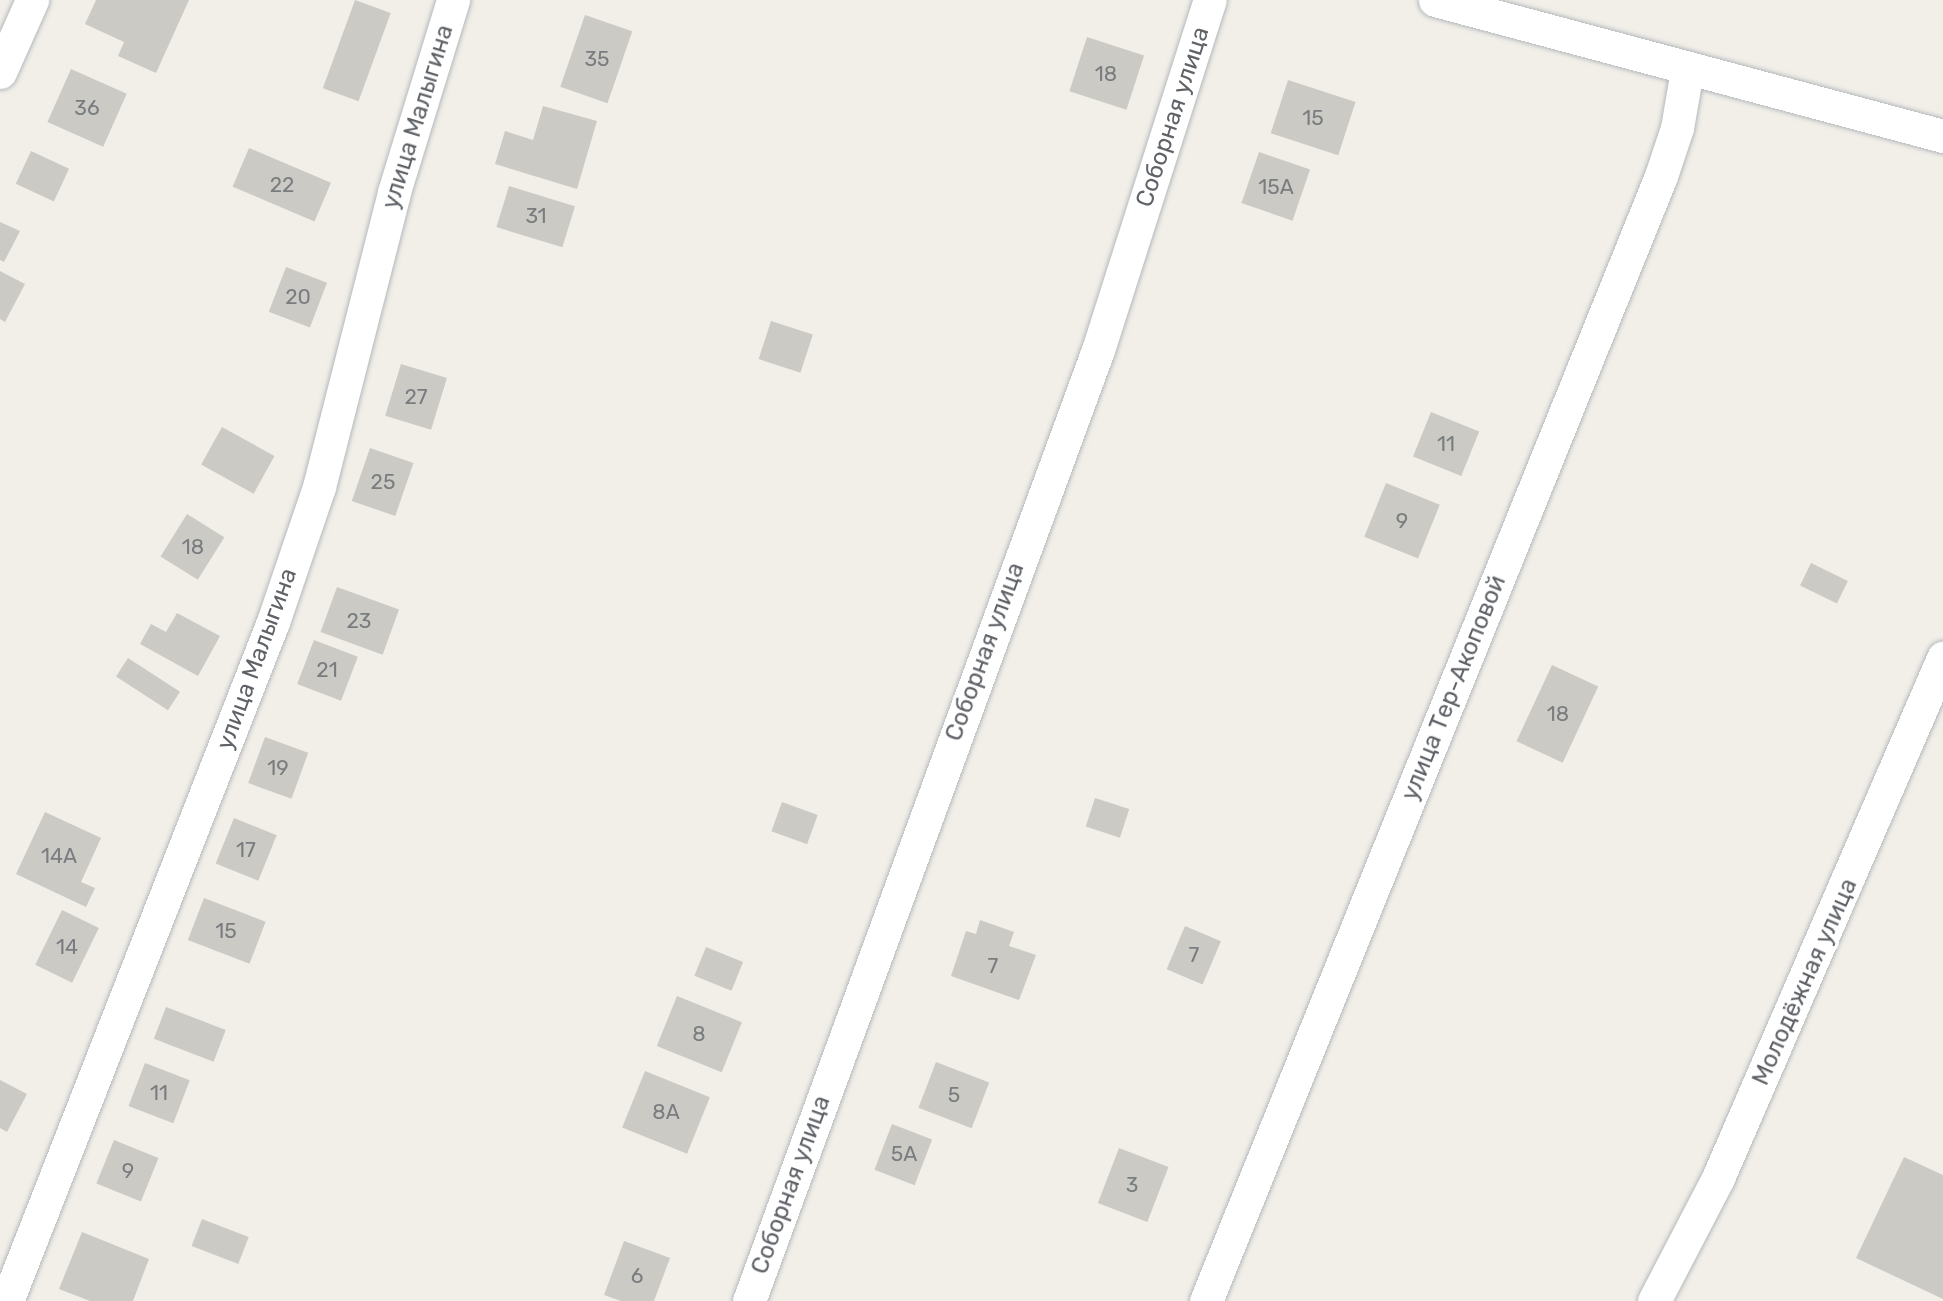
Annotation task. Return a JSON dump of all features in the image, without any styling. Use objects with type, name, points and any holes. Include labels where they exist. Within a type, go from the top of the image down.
[{"type":"street","points":[[0,72],[32,0]]},
{"type":"street","name":"улица Малыгина","points":[[7,1301],[273,622],[319,487],[394,192],[453,0]]},
{"type":"street","name":"Соборная улица","points":[[749,1301],[1098,350],[1210,0]]},
{"type":"street","points":[[1435,0],[1687,70],[1943,136]]},
{"type":"street","name":"улица Тер-Акоповой","points":[[1206,1301],[1661,176],[1677,128],[1687,70]]},
{"type":"street","name":"Молодёжная улица","points":[[1654,1301],[1718,1178],[1943,658]]},
{"type":"building","points":[[96,0],[189,0],[156,73],[118,56],[124,42],[85,24]]},
{"type":"building","points":[[355,0],[391,13],[359,101],[323,88]]},
{"type":"building","points":[[585,15],[632,31],[608,103],[560,87]]},
{"type":"building","points":[[1087,37],[1144,56],[1126,110],[1069,91]]},
{"type":"building","points":[[71,69],[127,94],[103,147],[47,122]]},
{"type":"building","points":[[1288,80],[1356,102],[1338,155],[1271,133]]},
{"type":"building","points":[[543,106],[597,121],[577,189],[495,164],[505,131],[533,140]]},
{"type":"building","points":[[249,148],[331,183],[315,221],[233,187]]},
{"type":"building","points":[[31,151],[69,169],[54,201],[16,184]]},
{"type":"building","points":[[1259,152],[1310,170],[1292,221],[1241,203]]},
{"type":"building","points":[[509,186],[575,206],[562,247],[496,227]]},
{"type":"building","points":[[0,222],[20,231],[4,262],[0,260]]},
{"type":"building","points":[[286,267],[327,283],[310,328],[269,312]]},
{"type":"building","points":[[0,271],[25,284],[5,322],[0,319]]},
{"type":"building","points":[[771,321],[813,335],[800,373],[759,359]]},
{"type":"building","points":[[401,364],[447,378],[431,430],[385,416]]},
{"type":"building","points":[[1431,412],[1479,431],[1461,476],[1413,457]]},
{"type":"building","points":[[222,427],[274,456],[254,494],[201,465]]},
{"type":"building","points":[[370,448],[413,463],[395,516],[352,501]]},
{"type":"building","points":[[1386,483],[1440,505],[1418,559],[1364,537]]},
{"type":"building","points":[[187,514],[224,537],[198,580],[161,556]]},
{"type":"building","points":[[1811,563],[1848,581],[1837,603],[1800,585]]},
{"type":"building","points":[[337,587],[399,610],[383,655],[321,632]]},
{"type":"building","points":[[177,613],[220,636],[198,676],[140,644],[151,624],[166,632]]},
{"type":"building","points":[[314,640],[358,657],[341,701],[297,684]]},
{"type":"building","points":[[128,658],[180,692],[168,710],[116,676]]},
{"type":"building","points":[[1552,665],[1598,687],[1563,763],[1517,741]]},
{"type":"building","points":[[265,737],[308,753],[291,799],[248,783]]},
{"type":"building","points":[[1095,798],[1129,809],[1120,838],[1086,827]]},
{"type":"building","points":[[782,802],[818,815],[807,844],[771,831]]},
{"type":"building","points":[[45,812],[101,838],[81,882],[95,888],[86,907],[16,874]]},
{"type":"building","points":[[234,818],[277,835],[258,881],[216,863]]},
{"type":"building","points":[[204,898],[266,922],[249,964],[188,940]]},
{"type":"building","points":[[62,910],[99,928],[72,983],[35,965]]},
{"type":"building","points":[[980,920],[1014,932],[1009,946],[1036,955],[1019,1000],[951,976],[966,931],[976,934]]},
{"type":"building","points":[[1185,926],[1221,941],[1203,985],[1167,969]]},
{"type":"building","points":[[706,947],[743,962],[731,991],[694,976]]},
{"type":"building","points":[[677,996],[742,1022],[722,1072],[657,1046]]},
{"type":"building","points":[[166,1007],[226,1030],[214,1062],[154,1039]]},
{"type":"building","points":[[936,1062],[989,1082],[972,1128],[918,1108]]},
{"type":"building","points":[[145,1063],[190,1080],[173,1123],[129,1106]]},
{"type":"building","points":[[645,1071],[710,1097],[687,1154],[622,1128]]},
{"type":"building","points":[[0,1080],[27,1094],[7,1132],[0,1128]]},
{"type":"building","points":[[892,1124],[932,1139],[915,1185],[874,1170]]},
{"type":"building","points":[[114,1140],[159,1158],[141,1202],[96,1184]]},
{"type":"building","points":[[1119,1148],[1168,1167],[1147,1222],[1098,1203]]},
{"type":"building","points":[[1904,1157],[1943,1175],[1943,1299],[1856,1258]]},
{"type":"building","points":[[202,1219],[249,1237],[238,1264],[192,1246]]},
{"type":"building","points":[[82,1232],[149,1259],[133,1301],[90,1301],[59,1289]]},
{"type":"building","points":[[624,1241],[670,1258],[654,1301],[621,1301],[604,1295]]}]
